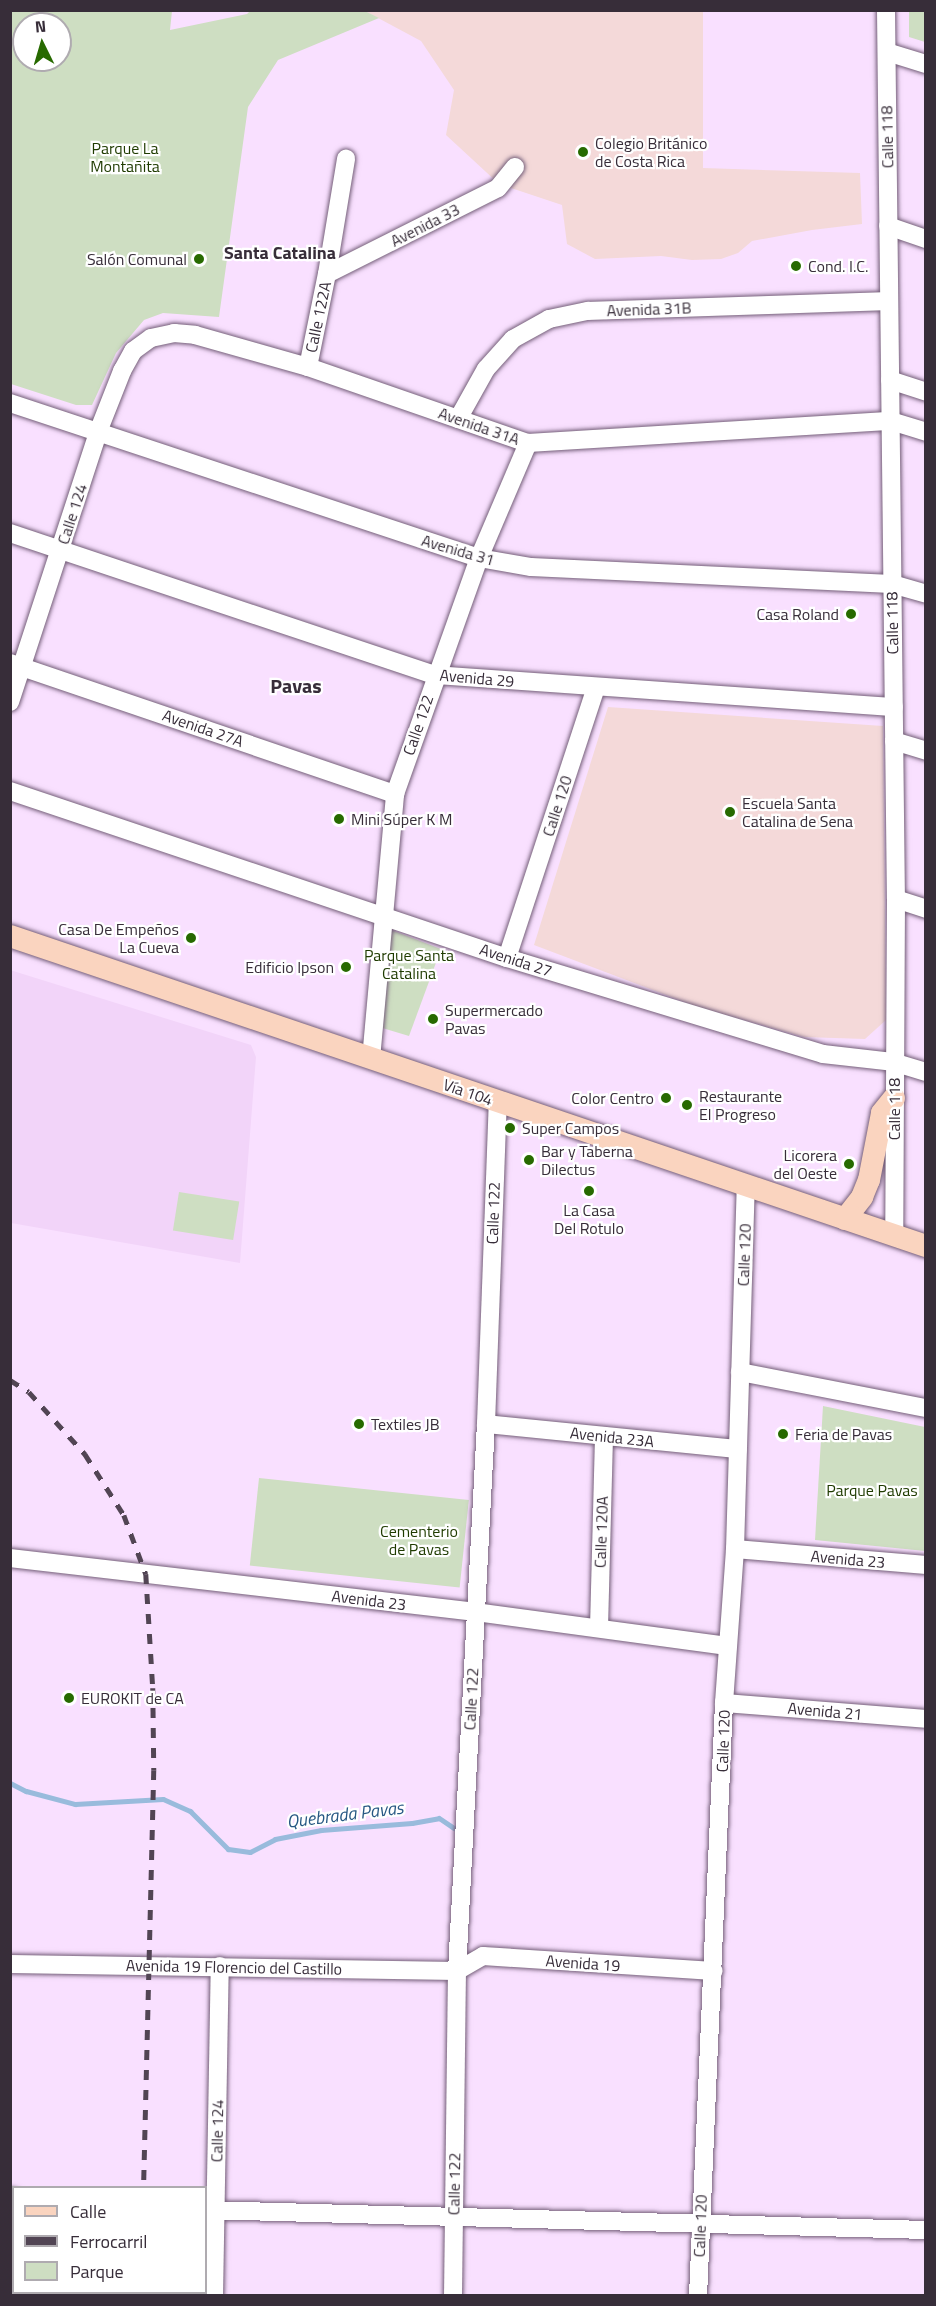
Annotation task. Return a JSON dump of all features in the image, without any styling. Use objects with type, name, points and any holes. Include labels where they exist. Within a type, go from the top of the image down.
[{"type":"main road","name":"Vía 104","points":[[10,936],[926,1246]]},
{"type":"main road","points":[[845,1219],[862,1197],[869,1180],[882,1113],[894,1098]]},
{"type":"street","name":"Calle 118","points":[[886,10],[896,899],[893,1062],[894,1236]]},
{"type":"street","points":[[886,52],[926,64]]},
{"type":"street","name":"Calle 122A","points":[[308,368],[327,274],[346,159]]},
{"type":"street","name":"Avenida 33","points":[[327,274],[498,188],[515,167]]},
{"type":"street","points":[[888,226],[926,238]]},
{"type":"street","name":"Avenida 31B","points":[[458,418],[486,369],[513,339],[549,320],[588,311],[889,301]]},
{"type":"street","name":"Avenida 31A","points":[[151,338],[174,333],[195,335],[308,368],[528,443],[891,421]]},
{"type":"street","name":"Calle 124","points":[[10,702],[17,665],[60,549],[98,432],[122,370],[133,351],[151,338]]},
{"type":"street","points":[[890,380],[926,392]]},
{"type":"street","name":"Avenida 31","points":[[10,403],[479,558],[531,567],[892,584],[926,594]]},
{"type":"street","points":[[891,421],[926,432]]},
{"type":"street","name":"Calle 122","points":[[370,1059],[395,794],[435,675],[479,558],[528,443]]},
{"type":"street","name":"Avenida 29","points":[[10,533],[435,675],[894,707]]},
{"type":"street","name":"Avenida 27A","points":[[17,665],[395,794]]},
{"type":"street","name":"Calle 120","points":[[507,958],[596,688]]},
{"type":"street","points":[[894,741],[926,751]]},
{"type":"street","name":"Avenida 27","points":[[10,791],[507,958],[823,1054],[893,1062],[926,1072]]},
{"type":"street","points":[[896,899],[926,909]]},
{"type":"street","name":"Calle 122","points":[[453,2295],[457,1971],[486,1424],[498,1102]]},
{"type":"street","name":"Calle 120","points":[[698,2295],[699,2225],[714,1971],[724,1703],[735,1549],[746,1186]]},
{"type":"street","points":[[740,1372],[926,1408]]},
{"type":"street","name":"Avenida 23A","points":[[486,1424],[738,1449]]},
{"type":"street","name":"Calle 120A","points":[[599,1628],[604,1436]]},
{"type":"street","name":"Avenida 23","points":[[735,1549],[926,1565]]},
{"type":"street","name":"Avenida 23","points":[[10,1558],[476,1612],[728,1646]]},
{"type":"street","name":"Avenida 21","points":[[724,1703],[926,1719]]},
{"type":"street","name":"Avenida 19","points":[[457,1971],[483,1956],[714,1971]]},
{"type":"street","name":"Avenida 19 Florencio del Castillo","points":[[10,1964],[457,1971]]},
{"type":"street","name":"Calle 124","points":[[214,2295],[210,2210],[220,1966]]},
{"type":"street","points":[[210,2210],[926,2230]]},
{"type":"shaded area","name":"Colegio Británico de Costa Rica","points":[[365,11],[703,11],[703,168],[860,173],[862,224],[752,241],[738,253],[721,259],[692,260],[661,256],[595,259],[567,244],[562,205],[499,184],[446,135],[454,90],[421,41]]},
{"type":"shaded area","name":"Escuela Santa Catalina de Sena","points":[[608,707],[883,726],[886,1020],[865,1039],[804,1037],[695,1006],[534,945]]},
{"type":"shaded area","points":[[10,970],[251,1045],[256,1057],[240,1263],[11,1223]]},
{"type":"green space","name":"Parque La Montañita","points":[[11,10],[172,11],[170,30],[247,14],[250,11],[365,11],[379,18],[278,60],[248,107],[219,317],[163,313],[144,320],[116,353],[92,405],[76,405],[11,384]]},
{"type":"green space","points":[[909,11],[925,11],[925,42],[909,37]]},
{"type":"green space","name":"Parque Santa Catalina","points":[[389,929],[441,949],[409,1036],[379,1027]]},
{"type":"green space","points":[[179,1192],[239,1202],[233,1240],[173,1231]]},
{"type":"green space","name":"Parque Pavas","points":[[823,1406],[925,1427],[925,1551],[815,1540]]},
{"type":"green space","name":"Cementerio de Pavas","points":[[259,1478],[469,1500],[460,1588],[250,1566]]},
{"type":"waterway","name":"Quebrada Pavas","points":[[10,1783],[26,1791],[75,1804],[163,1799],[190,1811],[228,1849],[250,1852],[275,1839],[321,1830],[412,1823],[439,1818],[454,1828]]},
{"type":"railway","points":[[10,1380],[29,1392],[85,1454],[124,1515],[146,1574],[153,1688],[154,1770],[144,2186]]},
{"type":"place","name":"Colegio Británico de Costa Rica","points":[[583,152]]},
{"type":"place","name":"Salón Comunal","points":[[199,259]]},
{"type":"place","name":"Cond. I.C.","points":[[796,266]]},
{"type":"place","name":"Casa Roland","points":[[851,614]]},
{"type":"place","name":"Escuela Santa Catalina de Sena","points":[[730,812]]},
{"type":"place","name":"Mini Súper K M","points":[[339,819]]},
{"type":"place","name":"Casa De Empeños La Cueva","points":[[191,938]]},
{"type":"place","name":"Edificio Ipson","points":[[346,967]]},
{"type":"place","name":"Supermercado Pavas","points":[[433,1019]]},
{"type":"place","name":"Color Centro","points":[[666,1098]]},
{"type":"place","name":"Restaurante El Progreso","points":[[687,1105]]},
{"type":"place","name":"Super Campos","points":[[510,1128]]},
{"type":"place","name":"Bar y Taberna Dilectus","points":[[529,1160]]},
{"type":"place","name":"Licorera del Oeste","points":[[849,1164]]},
{"type":"place","name":"La Casa Del Rotulo","points":[[589,1191]]},
{"type":"place","name":"Textiles JB","points":[[359,1424]]},
{"type":"place","name":"Feria de Pavas","points":[[783,1434]]},
{"type":"place","name":"EUROKIT de CA","points":[[69,1698]]},
{"type":"district","name":"Santa Catalina","points":[[280,253]]},
{"type":"district","name":"Pavas","points":[[296,685]]}]
